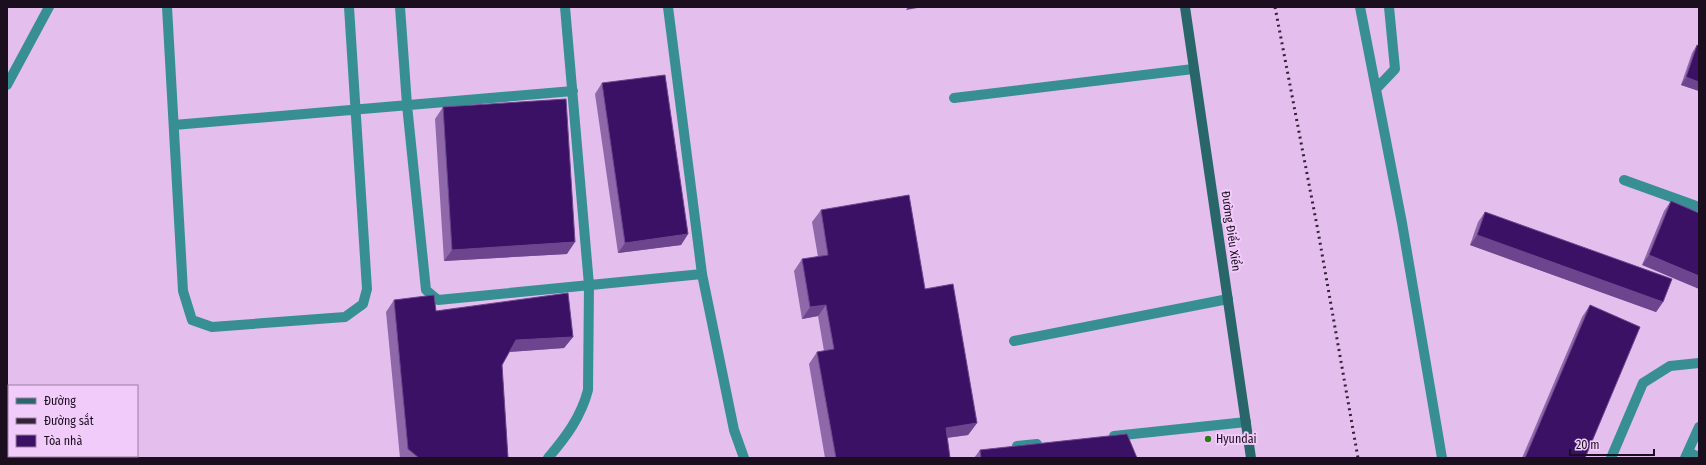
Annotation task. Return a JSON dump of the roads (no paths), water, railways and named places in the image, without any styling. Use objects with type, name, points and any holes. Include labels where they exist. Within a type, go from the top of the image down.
[{"type":"street","points":[[7,85],[49,7]]},
{"type":"street","points":[[167,7],[183,291],[192,320],[212,327],[345,317],[363,304],[367,289],[349,7]]},
{"type":"street","points":[[400,7],[406,105],[426,290],[438,300],[702,274]]},
{"type":"street","points":[[548,458],[569,433],[584,406],[588,390],[589,285],[565,7]]},
{"type":"street","points":[[668,7],[702,274],[734,430],[744,458]]},
{"type":"street","name":"Đường Điểu Xiển","points":[[1185,7],[1251,458]]},
{"type":"street","points":[[1360,7],[1402,223],[1442,458]]},
{"type":"street","points":[[1376,89],[1395,69],[1389,7]]},
{"type":"street","points":[[954,98],[1193,69]]},
{"type":"street","points":[[174,125],[573,91]]},
{"type":"street","points":[[1624,180],[1699,207]]},
{"type":"street","points":[[1014,341],[1228,299]]},
{"type":"street","points":[[1611,458],[1643,383],[1670,366],[1699,364]]},
{"type":"street","points":[[1107,436],[1246,422]]},
{"type":"street","points":[[1699,426],[1687,455],[1699,457]]},
{"type":"street","points":[[1017,446],[1045,443]]},
{"type":"railway","points":[[1275,7],[1318,231],[1358,458]]},
{"type":"place","name":"Hyundai","points":[[1208,439]]}]
